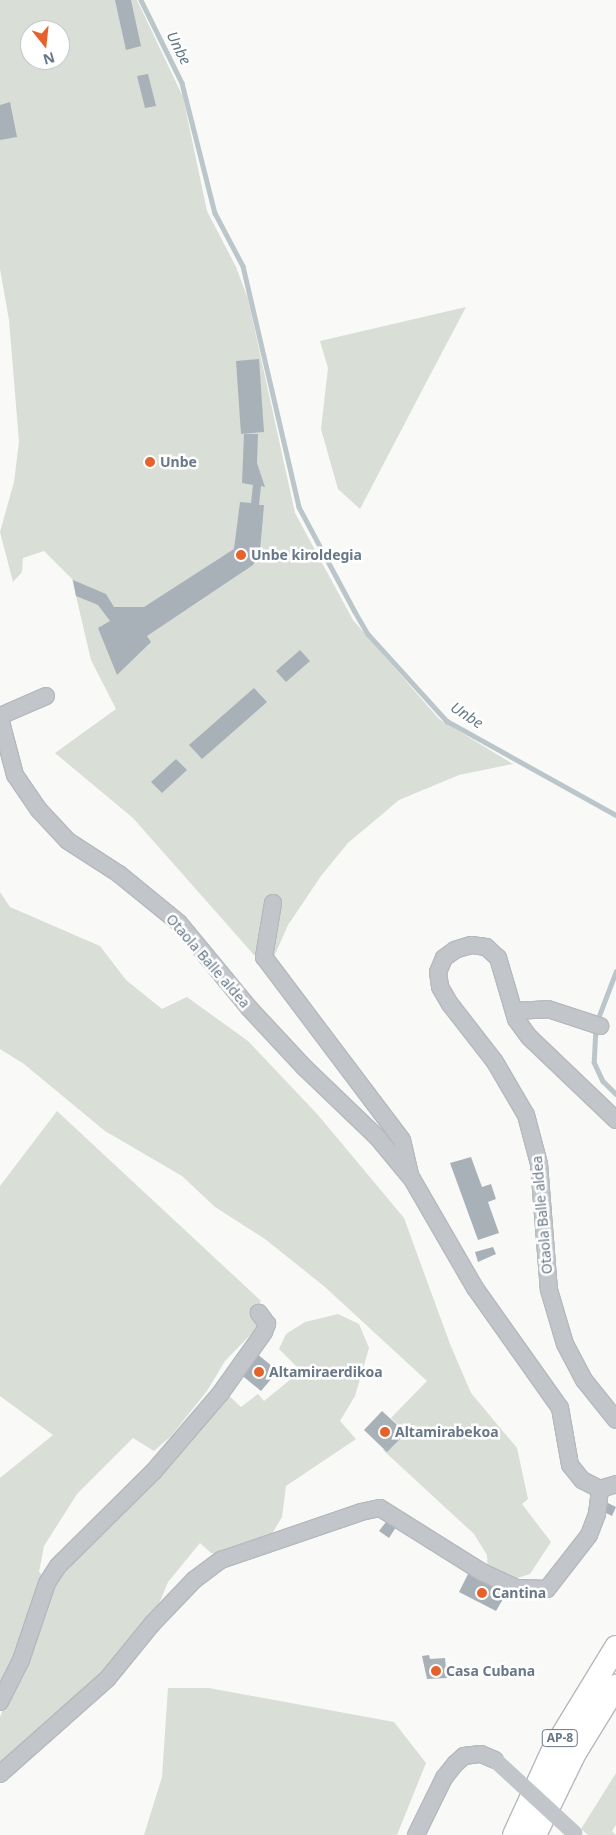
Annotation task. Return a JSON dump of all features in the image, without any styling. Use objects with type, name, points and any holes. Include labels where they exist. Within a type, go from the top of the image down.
[{"type":"highway","name":"AP-8","points":[[514,1835],[555,1747],[616,1647]]},
{"type":"highway","name":"AP-8","points":[[535,1835],[575,1753],[616,1686]]},
{"type":"street","points":[[0,717],[46,696]]},
{"type":"street","name":"Otaola Balle aldea","points":[[0,717],[15,775],[39,810],[68,841],[119,874],[179,923],[249,1008],[304,1068],[377,1137],[412,1179],[475,1288],[560,1408],[570,1465],[582,1480],[608,1486]]},
{"type":"street","name":"Otaola Balle aldea","points":[[273,903],[264,957],[402,1140],[412,1179]]},
{"type":"street","name":"Otaola Balle aldea","points":[[616,1120],[529,1037],[514,1010],[498,958],[486,947],[471,945],[455,950],[444,958],[438,972],[440,987],[450,1004],[495,1062],[526,1115],[539,1164],[549,1290],[566,1344],[584,1380],[616,1420]]},
{"type":"street","points":[[514,1010],[548,1009],[600,1026]]},
{"type":"street","points":[[0,1702],[21,1660],[47,1583],[58,1566],[154,1472],[220,1394],[268,1324],[259,1313]]},
{"type":"street","points":[[0,1774],[108,1678],[152,1624],[194,1580],[221,1560],[361,1512],[380,1508],[482,1572],[516,1588],[547,1589],[589,1535],[608,1486]]},
{"type":"street","points":[[416,1835],[444,1778],[455,1764],[464,1756],[481,1754],[495,1760],[576,1834]]},
{"type":"shaded area","name":"Unbe","points":[[0,0],[137,0],[183,97],[207,211],[236,267],[248,299],[295,513],[353,620],[439,719],[513,764],[459,775],[399,800],[348,843],[321,876],[288,925],[273,959],[254,955],[133,818],[55,753],[116,709],[91,660],[72,579],[44,551],[23,558],[22,572],[13,582],[0,532],[14,482],[19,442],[9,320],[0,269]]},
{"type":"shaded area","points":[[466,307],[360,509],[338,489],[321,429],[328,368],[320,341]]},
{"type":"shaded area","points":[[0,892],[10,907],[100,946],[126,980],[162,1009],[187,997],[248,1041],[318,1115],[404,1218],[450,1344],[471,1393],[517,1448],[528,1499],[522,1504],[551,1542],[530,1574],[499,1584],[488,1577],[487,1555],[474,1534],[383,1450],[402,1429],[391,1418],[427,1381],[325,1287],[265,1239],[215,1207],[182,1176],[105,1131],[24,1064],[0,1049]]},
{"type":"shaded area","points":[[57,1111],[261,1301],[251,1312],[258,1327],[225,1361],[207,1391],[171,1436],[154,1451],[133,1438],[77,1494],[44,1546],[39,1572],[46,1578],[0,1687],[0,1478],[53,1435],[0,1396],[0,1186]]},
{"type":"shaded area","points":[[338,1314],[359,1324],[369,1348],[355,1396],[340,1421],[356,1439],[286,1486],[282,1517],[269,1539],[226,1554],[211,1553],[200,1543],[168,1582],[151,1623],[107,1676],[0,1768],[0,1717],[51,1588],[226,1393],[241,1407],[258,1394],[264,1401],[301,1371],[279,1349],[286,1334],[305,1322]]},
{"type":"shaded area","points":[[168,1688],[209,1688],[394,1722],[426,1763],[397,1835],[144,1835],[162,1777]]},
{"type":"shaded area","points":[[616,1773],[616,1825],[612,1831],[616,1835],[588,1835],[581,1829]]},
{"type":"building","points":[[115,0],[131,0],[141,46],[126,50]]},
{"type":"building","points":[[148,74],[156,106],[145,108],[137,76]]},
{"type":"building","points":[[10,102],[17,137],[0,140],[0,105]]},
{"type":"building","points":[[259,359],[264,432],[241,434],[236,361]]},
{"type":"building","name":"Unbe kiroldegia","points":[[244,434],[258,434],[257,463],[265,487],[261,486],[259,505],[264,505],[260,551],[253,565],[147,636],[151,642],[117,675],[98,628],[110,621],[98,605],[76,596],[73,580],[106,594],[114,607],[144,607],[234,549],[240,502],[251,503],[253,485],[242,483]]},
{"type":"building","points":[[300,650],[310,661],[286,682],[276,671]]},
{"type":"building","points":[[254,688],[267,702],[202,759],[189,745]]},
{"type":"building","points":[[176,759],[187,770],[162,793],[151,782]]},
{"type":"building","points":[[471,1157],[482,1187],[491,1184],[496,1199],[488,1202],[499,1233],[478,1240],[450,1163]]},
{"type":"building","points":[[493,1247],[496,1254],[478,1262],[475,1252]]},
{"type":"building","name":"Altamiraerdikoa","points":[[256,1353],[278,1371],[261,1391],[239,1373]]},
{"type":"building","name":"Altamirabekoa","points":[[382,1411],[406,1433],[387,1452],[364,1430]]},
{"type":"building","points":[[608,1503],[616,1507],[612,1516],[604,1512]]},
{"type":"building","points":[[389,1518],[398,1524],[389,1538],[379,1531]]},
{"type":"building","name":"Cantina","points":[[468,1574],[506,1594],[496,1611],[459,1592]]},
{"type":"building","name":"Casa Cubana","points":[[429,1655],[430,1659],[445,1658],[447,1678],[427,1679],[422,1656]]},
{"type":"waterway","name":"Unbe","points":[[141,0],[182,83],[215,213],[243,266],[299,507],[354,610],[368,634],[447,721],[616,815]]},
{"type":"waterway","name":"Unbe","points":[[597,1021],[616,971]]},
{"type":"waterway","name":"Unbe","points":[[596,1028],[594,1062],[603,1081],[616,1094]]},
{"type":"place","name":"Unbe","points":[[150,462]]},
{"type":"place","name":"Unbe kiroldegia","points":[[241,555]]},
{"type":"place","name":"Altamiraerdikoa","points":[[259,1372]]},
{"type":"place","name":"Altamirabekoa","points":[[385,1432]]},
{"type":"place","name":"Cantina","points":[[482,1593]]},
{"type":"place","name":"Casa Cubana","points":[[436,1671]]}]
